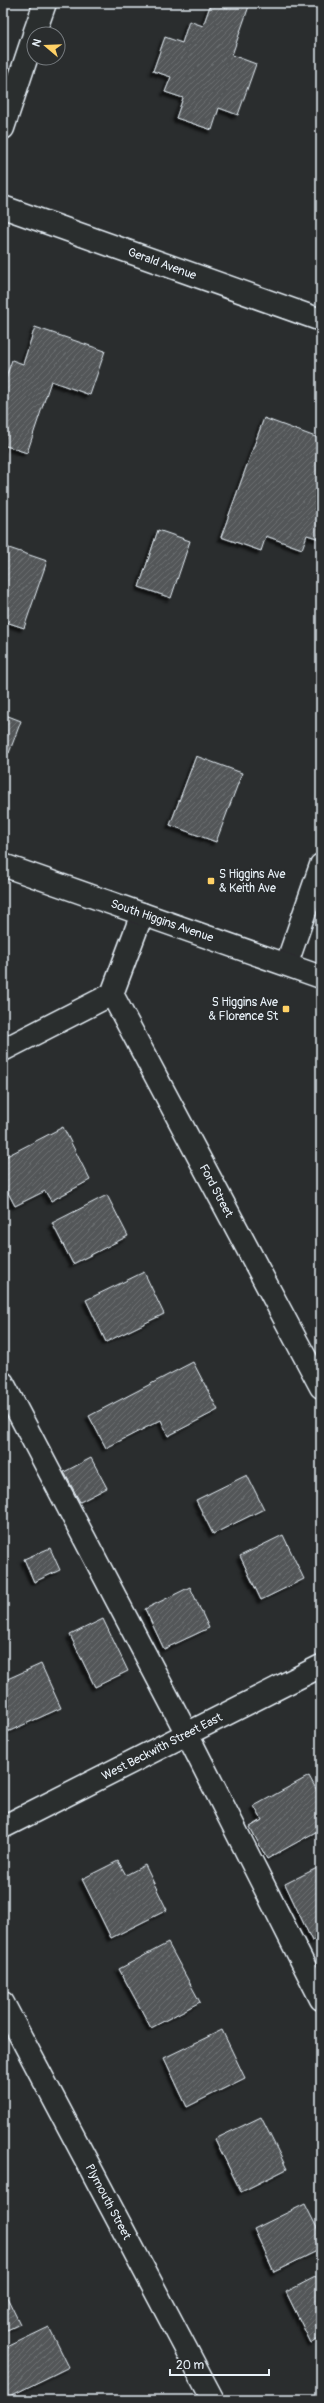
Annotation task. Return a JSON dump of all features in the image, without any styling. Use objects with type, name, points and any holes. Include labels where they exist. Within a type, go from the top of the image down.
[{"type":"street","points":[[37,26],[45,3]]},
{"type":"street","points":[[3,128],[26,59]]},
{"type":"street","name":"Gerald Avenue","points":[[3,207],[321,320]]},
{"type":"street","name":"South Higgins Avenue","points":[[3,865],[287,963],[321,977]]},
{"type":"street","points":[[287,963],[321,866]]},
{"type":"street","points":[[3,1050],[112,994],[142,914]]},
{"type":"street","name":"Ford Street","points":[[112,994],[321,1387]]},
{"type":"street","points":[[3,1383],[187,1734],[321,1999]]},
{"type":"street","name":"West Beckwith Street East","points":[[3,1827],[321,1666]]},
{"type":"street","name":"Plymouth Street","points":[[3,2003],[213,2400]]},
{"type":"building","points":[[211,3],[228,8],[229,3],[249,6],[232,55],[256,64],[238,115],[219,108],[212,130],[176,118],[183,98],[165,92],[171,77],[153,71],[165,37],[182,43],[189,21],[203,26]]},
{"type":"building","points":[[35,327],[105,351],[90,395],[51,381],[27,453],[3,445],[3,386],[12,360],[23,364]]},
{"type":"building","points":[[264,418],[321,439],[321,537],[320,539],[307,535],[302,549],[266,536],[261,551],[221,537]]},
{"type":"building","points":[[158,530],[190,541],[171,598],[139,587]]},
{"type":"building","points":[[3,546],[47,561],[24,628],[3,621]]},
{"type":"building","points":[[3,714],[21,721],[9,753],[3,751]]},
{"type":"building","points":[[196,756],[242,773],[216,842],[170,825]]},
{"type":"building","points":[[63,1127],[90,1180],[51,1201],[45,1191],[15,1206],[3,1183],[3,1158]]},
{"type":"building","points":[[107,1195],[128,1236],[73,1264],[52,1223]]},
{"type":"building","points":[[144,1272],[164,1314],[106,1342],[86,1300]]},
{"type":"building","points":[[193,1362],[218,1410],[168,1436],[161,1420],[106,1448],[89,1416]]},
{"type":"building","points":[[91,1458],[107,1488],[80,1502],[64,1472]]},
{"type":"building","points":[[247,1475],[264,1509],[213,1534],[196,1500]]},
{"type":"building","points":[[283,1535],[304,1579],[261,1600],[240,1556]]},
{"type":"building","points":[[50,1548],[60,1570],[34,1582],[24,1559]]},
{"type":"building","points":[[190,1587],[209,1628],[164,1649],[145,1609]]},
{"type":"building","points":[[103,1619],[128,1671],[95,1687],[70,1635]]},
{"type":"building","points":[[41,1664],[61,1708],[3,1734],[3,1681]]},
{"type":"building","points":[[309,1776],[321,1798],[321,1829],[267,1859],[250,1827],[262,1820],[254,1806]]},
{"type":"building","points":[[118,1861],[126,1875],[145,1865],[167,1910],[111,1938],[82,1879]]},
{"type":"building","points":[[321,1866],[321,1937],[312,1941],[285,1884]]},
{"type":"building","points":[[168,1943],[200,2002],[151,2028],[119,1969]]},
{"type":"building","points":[[222,2030],[245,2078],[187,2107],[164,2058]]},
{"type":"building","points":[[261,2117],[287,2169],[241,2192],[215,2139]]},
{"type":"building","points":[[305,2204],[321,2236],[321,2249],[274,2272],[254,2229]]},
{"type":"building","points":[[321,2274],[321,2338],[311,2343],[286,2292]]},
{"type":"building","points":[[3,2289],[20,2324],[3,2332]]},
{"type":"building","points":[[49,2327],[69,2367],[6,2398],[3,2393],[3,2349]]},
{"type":"place","name":"S Higgins Ave & Keith Ave","points":[[211,881]]},
{"type":"place","name":"S Higgins Ave & Florence St","points":[[286,1009]]}]
